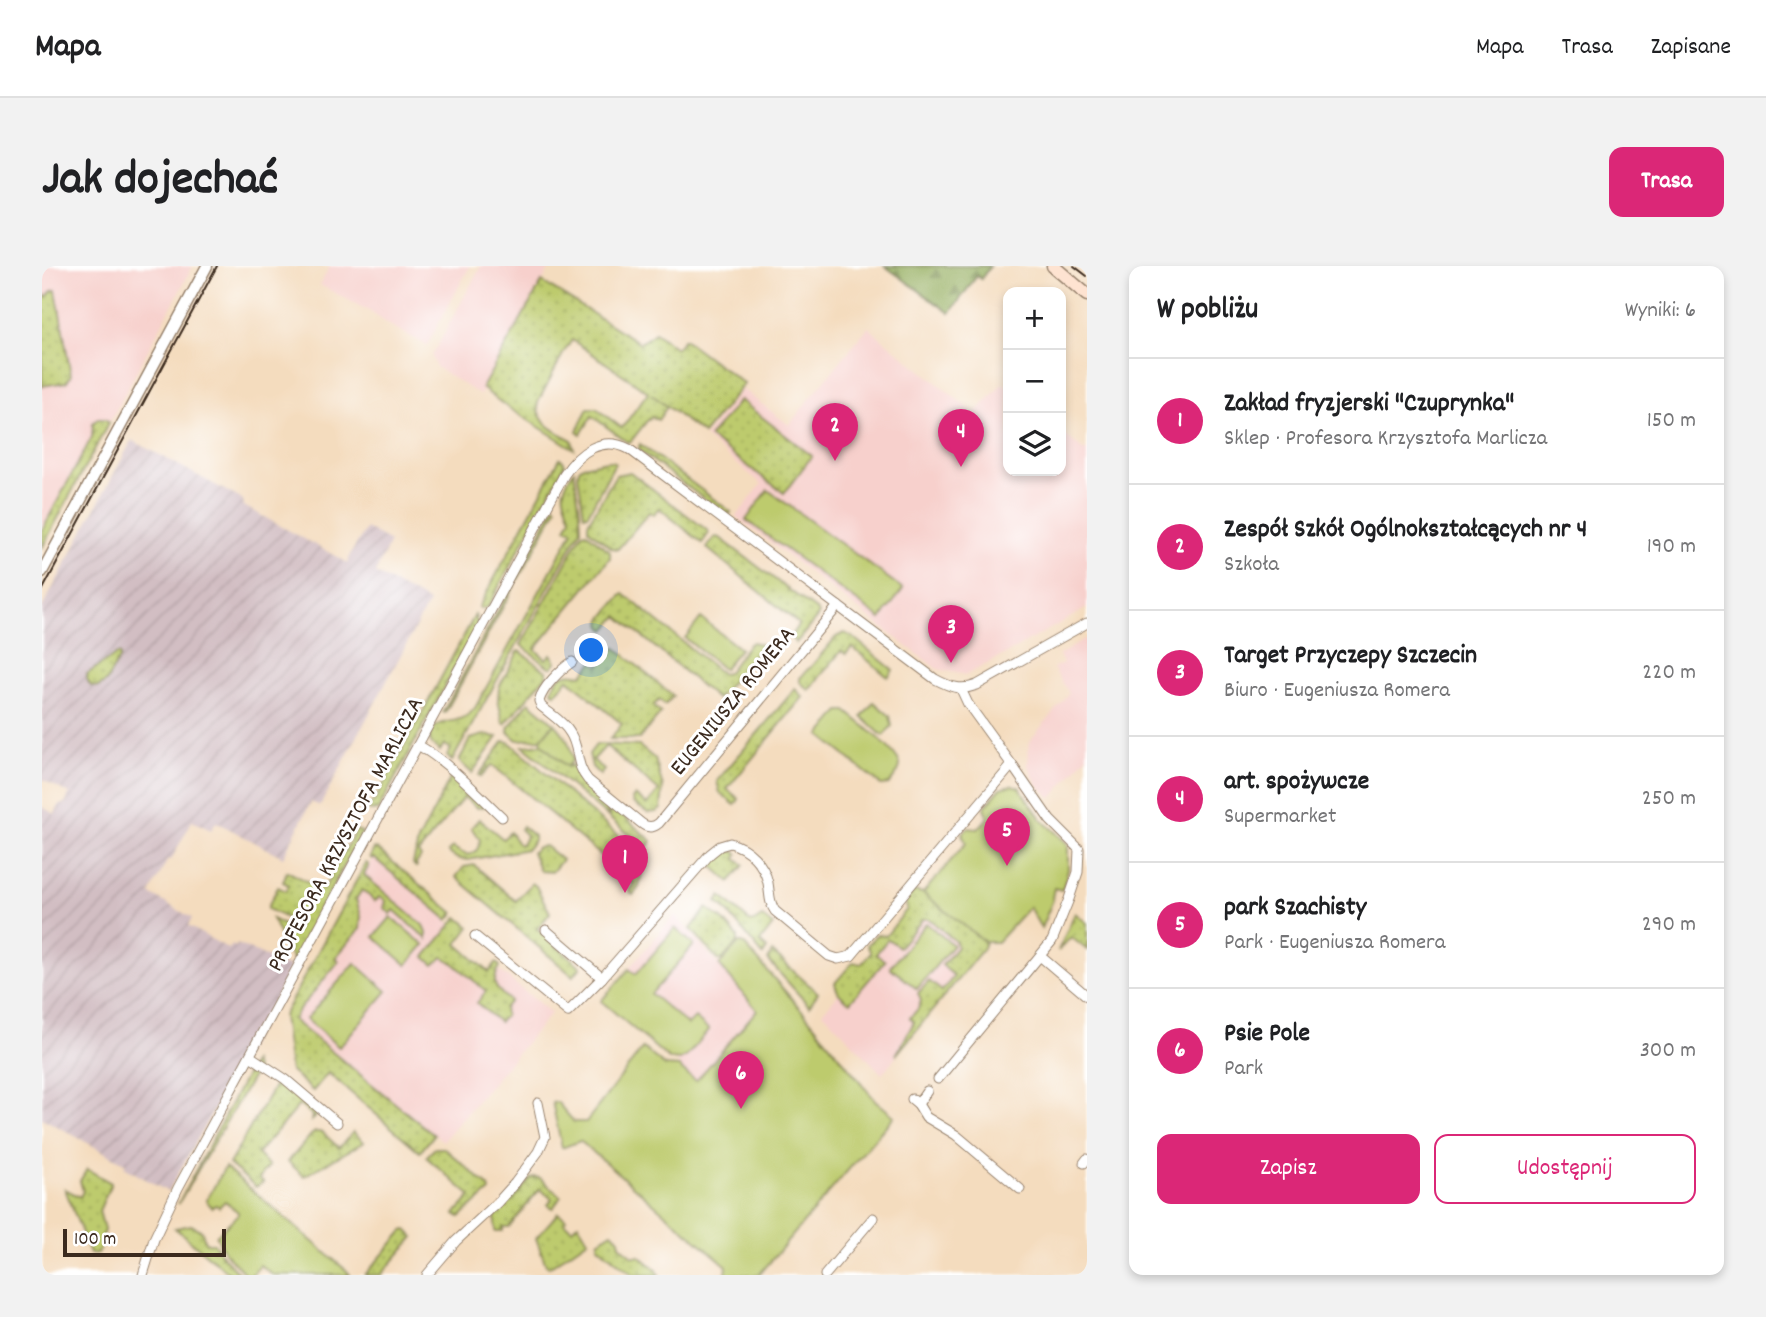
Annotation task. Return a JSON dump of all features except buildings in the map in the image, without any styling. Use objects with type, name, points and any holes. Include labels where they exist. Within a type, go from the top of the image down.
[{"type":"main road","points":[[1053,266],[1087,295]]},
{"type":"street","points":[[42,572],[206,266]]},
{"type":"street","name":"PROFESORA KRZYSZTOFA MARLICZA","points":[[143,1275],[154,1239],[172,1199],[572,463],[595,446],[610,443],[629,449],[838,606]]},
{"type":"street","points":[[838,606],[935,679],[961,689],[978,685],[1087,623]]},
{"type":"street","name":"EUGENIUSZA ROMERA","points":[[572,663],[562,670],[540,696],[541,706],[571,734],[579,765],[588,780],[646,827],[655,826],[838,606]]},
{"type":"street","points":[[938,1079],[1052,941],[1069,899],[1083,851],[1050,820],[968,704],[961,689]]},
{"type":"street","points":[[418,745],[452,771],[502,817]]},
{"type":"street","points":[[475,936],[568,1012],[602,978],[710,854],[726,844],[734,844],[759,862],[767,877],[771,905],[775,911],[829,956],[838,959],[851,956],[1012,765]]},
{"type":"street","points":[[546,930],[602,978]]},
{"type":"street","points":[[1040,956],[1087,996]]},
{"type":"street","points":[[250,1056],[285,1079],[337,1123]]},
{"type":"street","points":[[928,1091],[915,1101],[926,1117],[956,1135],[1020,1189]]},
{"type":"street","points":[[427,1275],[456,1241],[516,1183],[538,1152],[545,1137],[538,1103]]},
{"type":"street","points":[[825,1275],[873,1218]]},
{"type":"shaded area","points":[[42,266],[192,268],[42,548]]},
{"type":"shaded area","points":[[330,266],[470,266],[427,345],[320,285]]},
{"type":"shaded area","points":[[481,266],[551,266],[480,395],[436,367],[432,356]]},
{"type":"shaded area","points":[[868,327],[975,414],[1003,383],[1003,476],[1066,476],[1066,436],[1087,450],[1087,608],[966,675],[937,669],[736,517],[762,484],[704,437],[742,389],[789,425]]},
{"type":"shaded area","points":[[132,440],[243,500],[244,506],[348,563],[366,528],[390,542],[375,573],[429,602],[320,806],[311,802],[283,857],[216,822],[211,830],[192,821],[150,894],[192,918],[188,926],[229,949],[237,944],[292,968],[168,1192],[124,1167],[126,1164],[42,1118],[42,807],[55,814],[70,794],[42,779],[42,608]]},
{"type":"shaded area","points":[[1087,638],[1087,756],[1052,798],[1037,784],[1028,765],[1029,742],[1069,693],[1053,668],[1063,663],[1059,655]]},
{"type":"shaded area","points":[[373,858],[462,933],[452,944],[488,975],[495,967],[551,1013],[443,1141],[293,1020],[320,970],[324,948]]},
{"type":"shaded area","points":[[923,894],[985,943],[882,1074],[823,1012]]},
{"type":"shaded area","points":[[675,915],[757,1009],[696,1082],[681,1069],[677,1060],[669,1059],[601,1001]]},
{"type":"green space","points":[[885,266],[990,266],[981,279],[977,276],[950,313]]},
{"type":"green space","points":[[542,282],[640,343],[655,333],[676,348],[684,339],[744,384],[703,434],[651,394],[667,407],[658,420],[652,417],[647,421],[631,441],[627,442],[592,416],[581,434],[577,431],[588,408],[596,408],[622,428],[648,392],[572,340],[538,402],[538,409],[548,426],[572,440],[574,449],[482,388]]},
{"type":"green space","points":[[56,290],[71,376],[66,382],[42,386],[42,294],[47,297]]},
{"type":"green space","points":[[740,400],[812,456],[784,493],[709,437]]},
{"type":"green space","points":[[97,419],[109,422],[42,548],[42,530],[92,437],[93,423]]},
{"type":"green space","points":[[640,444],[731,512],[730,514],[724,514],[640,451]]},
{"type":"green space","points":[[560,458],[565,464],[488,607],[482,609],[479,607]]},
{"type":"green space","points":[[607,461],[615,463],[588,514],[584,515],[579,469]]},
{"type":"green space","points":[[574,470],[581,529],[452,761],[447,756],[451,749],[444,744],[440,751],[431,744],[429,736],[439,724],[462,718],[475,708],[573,531],[566,528],[571,518],[564,490]]},
{"type":"green space","points":[[630,472],[708,531],[702,543],[659,508],[653,515],[649,512],[618,549],[612,548],[588,529],[588,523],[616,475]]},
{"type":"green space","points":[[768,490],[903,589],[881,619],[746,520]]},
{"type":"green space","points":[[555,505],[557,508],[445,713],[443,712]]},
{"type":"green space","points":[[586,532],[610,551],[610,558],[535,649],[546,659],[551,654],[556,662],[549,667],[521,645],[582,533]]},
{"type":"green space","points":[[715,537],[720,538],[817,611],[818,616],[796,643],[790,637],[799,624],[707,548]]},
{"type":"green space","points":[[624,594],[722,674],[727,673],[752,642],[761,644],[761,647],[717,699],[618,616],[606,630],[603,628],[602,619]]},
{"type":"green space","points":[[475,615],[478,625],[378,810],[368,810],[374,802]]},
{"type":"green space","points":[[701,618],[740,649],[723,669],[685,638]]},
{"type":"green space","points":[[845,633],[893,670],[888,677],[852,647],[846,654],[841,651],[809,690],[800,682],[800,678],[836,637]]},
{"type":"green space","points":[[615,647],[673,696],[665,705],[659,700],[653,706],[661,713],[639,739],[610,739],[622,724],[568,679],[555,694],[552,691],[559,677],[571,673],[582,675],[593,662],[599,666]]},
{"type":"green space","points":[[520,651],[546,671],[547,675],[505,724],[498,700],[499,687]]},
{"type":"green space","points":[[117,654],[120,657],[106,682],[98,687],[91,686],[87,674]]},
{"type":"green space","points":[[795,689],[803,697],[727,789],[739,799],[735,805],[720,793],[717,781]]},
{"type":"green space","points":[[529,702],[554,723],[541,739],[517,740],[509,733],[508,728]]},
{"type":"green space","points":[[874,702],[890,716],[892,726],[883,736],[862,717]]},
{"type":"green space","points":[[840,711],[846,711],[868,729],[898,760],[899,770],[889,784],[881,785],[820,735]]},
{"type":"green space","points":[[554,723],[565,736],[570,748],[573,760],[567,767],[542,744],[541,739]]},
{"type":"green space","points":[[484,735],[498,737],[472,773],[459,761],[470,739]]},
{"type":"green space","points":[[504,741],[509,742],[622,839],[621,848],[609,862],[492,765],[481,777],[479,775]]},
{"type":"green space","points":[[542,744],[567,767],[575,765],[581,780],[608,803],[607,816],[523,746]]},
{"type":"green space","points":[[596,745],[639,746],[655,759],[663,787],[661,809],[648,813],[633,803],[635,795],[647,805],[659,791],[606,746],[593,760],[604,770],[600,775],[592,767],[589,754]]},
{"type":"green space","points":[[451,777],[487,806],[477,808],[464,797],[418,853],[421,857],[416,867],[413,864],[418,841]]},
{"type":"green space","points":[[1012,785],[1019,787],[1042,820],[1068,844],[1068,870],[1062,890],[1054,888],[1053,900],[1041,928],[1029,907],[997,942],[985,942],[923,893],[966,843],[962,834],[968,828],[978,829],[988,818],[984,808],[1001,788]]},
{"type":"green space","points":[[610,805],[652,841],[646,848],[609,818]]},
{"type":"green space","points":[[479,819],[503,839],[510,832],[519,845],[522,843],[526,835],[520,829],[522,826],[534,836],[534,840],[527,849],[468,860],[457,858],[448,852],[453,847],[466,854],[477,850],[480,839],[471,828]]},
{"type":"green space","points":[[356,830],[362,832],[293,961],[272,919],[296,931],[299,924],[268,909],[268,906],[278,887],[286,891],[289,885],[283,882],[287,871],[323,890]]},
{"type":"green space","points":[[545,846],[562,860],[552,872],[540,871],[532,852]]},
{"type":"green space","points":[[374,849],[454,913],[448,920],[372,859],[370,857]]},
{"type":"green space","points":[[635,849],[645,857],[639,887],[633,895],[629,891],[634,884],[614,867],[625,852]]},
{"type":"green space","points":[[722,852],[738,854],[736,859],[744,865],[730,882],[711,865]]},
{"type":"green space","points":[[366,863],[369,865],[364,875],[424,926],[427,939],[394,910],[391,914],[384,908],[386,901],[380,896],[375,901],[362,890],[356,899],[361,916],[360,929],[335,958],[339,961],[293,1020],[434,1135],[420,1152],[328,1073],[313,1091],[290,1071],[283,1016]]},
{"type":"green space","points":[[474,865],[516,901],[532,883],[536,886],[550,913],[537,929],[581,967],[573,976],[456,877],[464,867]]},
{"type":"green space","points":[[914,891],[923,893],[985,942],[982,950],[896,1055],[914,1022],[910,1018],[921,1001],[918,993],[929,981],[942,991],[954,976],[942,965],[957,947],[956,942],[929,919],[923,919],[899,947],[888,939],[876,954],[885,961],[850,1002],[840,994],[835,983],[853,962],[861,964],[871,953],[867,945],[877,934],[886,936],[907,909],[905,902]]},
{"type":"green space","points":[[721,896],[749,921],[754,922],[762,917],[773,925],[760,942],[767,949],[763,955],[717,902]]},
{"type":"green space","points":[[707,908],[723,920],[738,937],[738,942],[722,960],[718,960],[691,929]]},
{"type":"green space","points":[[1075,913],[1087,923],[1087,950],[1071,937],[1058,951]]},
{"type":"green space","points":[[391,917],[424,945],[407,965],[374,937]]},
{"type":"green space","points":[[458,917],[470,927],[457,944],[489,972],[496,963],[500,966],[495,978],[496,986],[510,1001],[504,1008],[505,1016],[499,1022],[477,1003],[486,991],[452,962],[443,957],[434,965],[425,957]]},
{"type":"green space","points":[[926,923],[953,945],[917,989],[890,967]]},
{"type":"green space","points":[[675,928],[694,945],[651,994],[688,1025],[695,1018],[709,1030],[687,1056],[680,1060],[669,1059],[601,1001],[629,969],[636,974]]},
{"type":"green space","points":[[739,943],[743,943],[811,1021],[875,1100],[894,1116],[759,1275],[726,1275],[727,1266],[580,1141],[562,1148],[552,1102],[557,1102],[574,1122],[586,1122],[643,1048],[665,1066],[680,1067],[696,1081],[757,1010],[719,965]]},
{"type":"green space","points":[[772,952],[818,993],[809,1006],[768,960]]},
{"type":"green space","points":[[355,963],[387,991],[339,1047],[306,1019]]},
{"type":"green space","points":[[253,1062],[256,1071],[178,1204]]},
{"type":"green space","points":[[282,1081],[320,1111],[311,1121],[312,1115],[299,1105],[257,1154],[269,1166],[259,1178],[263,1182],[256,1187],[229,1164],[276,1083]]},
{"type":"green space","points":[[315,1132],[322,1132],[339,1148],[353,1132],[364,1142],[304,1176],[288,1162]]},
{"type":"green space","points":[[435,1148],[444,1148],[489,1187],[490,1191],[460,1217],[455,1214],[471,1196],[426,1157]]},
{"type":"green space","points":[[225,1167],[350,1275],[273,1275],[260,1265],[252,1275],[246,1275],[225,1253],[216,1236],[238,1212],[225,1201],[219,1207],[212,1207],[206,1201]]},
{"type":"green space","points":[[87,1169],[111,1183],[99,1211],[104,1229],[102,1245],[97,1253],[90,1254],[65,1189],[80,1197],[83,1191],[80,1181]]},
{"type":"green space","points":[[534,1177],[540,1178],[561,1197],[553,1208],[548,1205],[552,1199],[540,1189],[509,1227],[503,1227],[503,1231],[495,1231],[495,1215]]},
{"type":"green space","points":[[558,1213],[572,1229],[578,1223],[588,1240],[549,1267],[536,1238]]},
{"type":"green space","points":[[191,1225],[202,1231],[205,1242],[214,1243],[240,1275],[231,1275],[175,1228]]},
{"type":"green space","points":[[407,1230],[414,1237],[381,1275],[365,1275],[403,1231]]},
{"type":"green space","points":[[612,1232],[619,1239],[620,1245],[632,1256],[640,1256],[657,1270],[659,1275],[633,1275],[598,1246],[598,1241]]},
{"type":"tram line","points":[[42,591],[217,266]]},
{"type":"tram line","points":[[1074,266],[1087,276]]},
{"type":"place","name":"Zespół Szkół Ogólnokształcących nr 4","points":[[835,461]]},
{"type":"place","name":"art. spożywcze","points":[[961,467]]},
{"type":"place","name":"Target Przyczepy Szczecin","points":[[951,663]]},
{"type":"place","name":"park Szachisty","points":[[1007,866]]},
{"type":"place","name":"Zakład fryzjerski \"Czuprynka\"","points":[[625,893]]},
{"type":"place","name":"Psie Pole","points":[[741,1109]]}]
